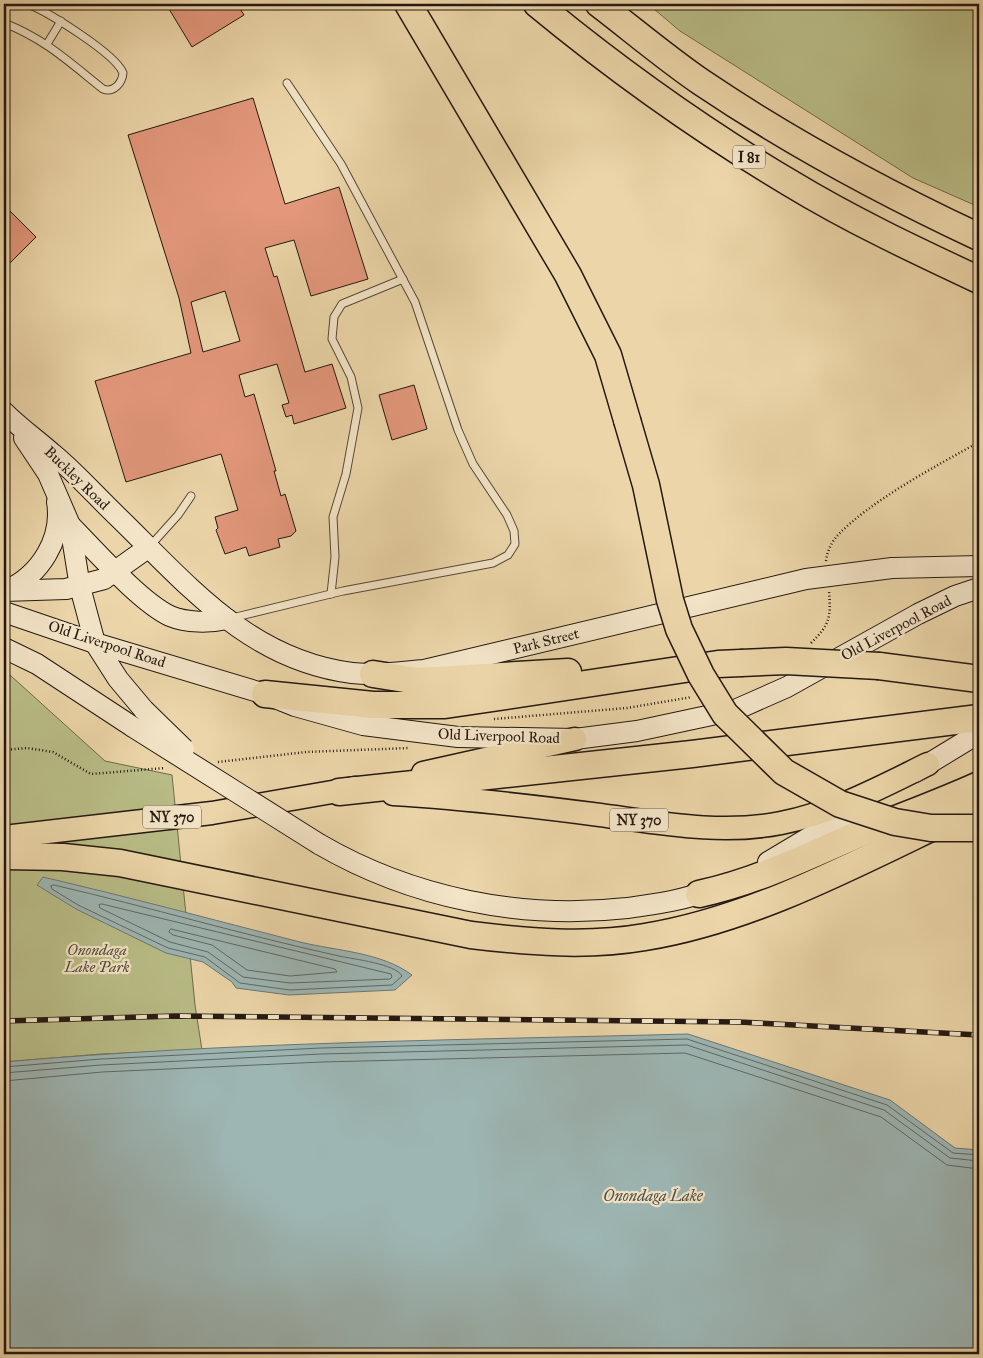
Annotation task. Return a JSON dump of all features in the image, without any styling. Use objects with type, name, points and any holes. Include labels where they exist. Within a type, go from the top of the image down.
[{"type":"highway","points":[[408,4],[568,275],[608,355],[646,485],[670,600],[679,629],[701,675],[725,714],[784,772],[840,804],[895,822],[931,828],[979,828]]},
{"type":"highway","name":"I 81","points":[[537,4],[596,52],[690,120],[791,184],[888,237],[979,280]]},
{"type":"highway","name":"I 81","points":[[599,4],[700,82],[779,132],[866,182],[979,237]]},
{"type":"highway","points":[[373,674],[417,681],[509,676],[698,661],[741,663]]},
{"type":"highway","points":[[265,694],[373,705],[445,705],[469,703],[718,664],[786,661],[879,666],[979,679]]},
{"type":"highway","points":[[339,792],[692,754],[979,718]]},
{"type":"highway","points":[[699,894],[735,886],[779,870],[854,836],[979,785]]},
{"type":"highway","points":[[4,856],[63,857],[120,863],[471,935],[511,940],[564,943],[645,937],[707,924],[756,907],[979,805]]},
{"type":"main road","points":[[5,413],[48,474],[70,525],[80,587],[95,643],[118,679],[144,710],[209,773]]},
{"type":"main road","name":"Buckley Road","points":[[5,413],[54,455],[149,547]]},
{"type":"main road","points":[[4,591],[27,579],[46,556],[52,544],[58,520],[55,490]]},
{"type":"main road","points":[[70,525],[149,603],[170,616],[188,621],[227,619]]},
{"type":"main road","points":[[4,591],[80,587],[104,579],[149,547]]},
{"type":"main road","name":"Park Street","points":[[149,547],[227,619],[253,639],[282,654],[310,664],[352,673],[373,674],[424,670],[806,579],[892,568],[979,566]]},
{"type":"main road","name":"Old Liverpool Road","points":[[4,612],[95,643],[265,694],[295,706],[362,725],[458,737],[575,739],[637,732],[736,710],[787,687],[918,614],[955,596],[979,588]]},
{"type":"main road","points":[[4,648],[37,664],[319,844],[353,862],[388,877],[441,895],[510,908],[595,911],[653,905],[699,894],[737,878],[791,850],[928,764]]},
{"type":"main road","name":"NY 370","points":[[339,792],[429,797],[525,806],[681,825],[743,828],[801,819],[828,810],[928,764],[979,733]]},
{"type":"main road","name":"NY 370","points":[[4,837],[212,813],[339,792],[575,739]]},
{"type":"lane","points":[[4,23],[30,33],[47,44],[103,89],[112,90],[122,80],[121,68],[61,21],[28,4]]},
{"type":"lane","points":[[47,44],[61,21]]},
{"type":"lane","points":[[227,619],[331,594],[493,563],[507,556],[515,544],[514,531],[507,515],[473,464],[458,430],[415,302],[341,164],[287,83]]},
{"type":"lane","points":[[331,594],[335,557],[333,517],[346,474],[358,408],[351,377],[332,339],[334,317],[342,304],[403,279]]},
{"type":"lane","points":[[149,547],[178,515],[191,496]]},
{"type":"green space","points":[[648,4],[979,4],[979,207],[913,178],[680,31]]},
{"type":"green space","name":"Onondaga Lake Park","points":[[4,673],[10,675],[105,761],[172,775],[195,1005],[202,1050],[101,1054],[4,1062]]},
{"type":"water","points":[[43,877],[300,942],[358,953],[387,961],[412,975],[395,990],[289,995],[236,988],[232,982],[203,962],[166,953],[76,909],[37,885]]},
{"type":"water","name":"Onondaga Lake","points":[[688,1034],[890,1100],[955,1148],[979,1150],[979,1354],[4,1354],[4,1062],[89,1055],[260,1046]]},
{"type":"building","points":[[166,4],[237,4],[244,15],[192,47]]},
{"type":"building","points":[[253,98],[285,204],[339,187],[368,279],[311,296],[294,240],[265,248],[274,277],[277,276],[305,372],[332,364],[346,408],[294,424],[292,415],[286,417],[282,405],[289,403],[277,364],[239,375],[245,397],[254,394],[276,471],[274,471],[281,496],[285,494],[296,531],[291,536],[278,539],[280,547],[249,556],[246,547],[225,554],[216,530],[218,528],[215,517],[238,510],[221,454],[126,482],[95,381],[191,353],[179,298],[128,135]],"holes":[[[225,291],[240,341],[203,352],[191,302]]]},
{"type":"building","points":[[4,205],[36,237],[4,269]]},
{"type":"building","points":[[414,385],[427,429],[392,440],[379,395]]},
{"type":"railway","points":[[4,1021],[176,1016],[739,1022],[979,1035]]}]
